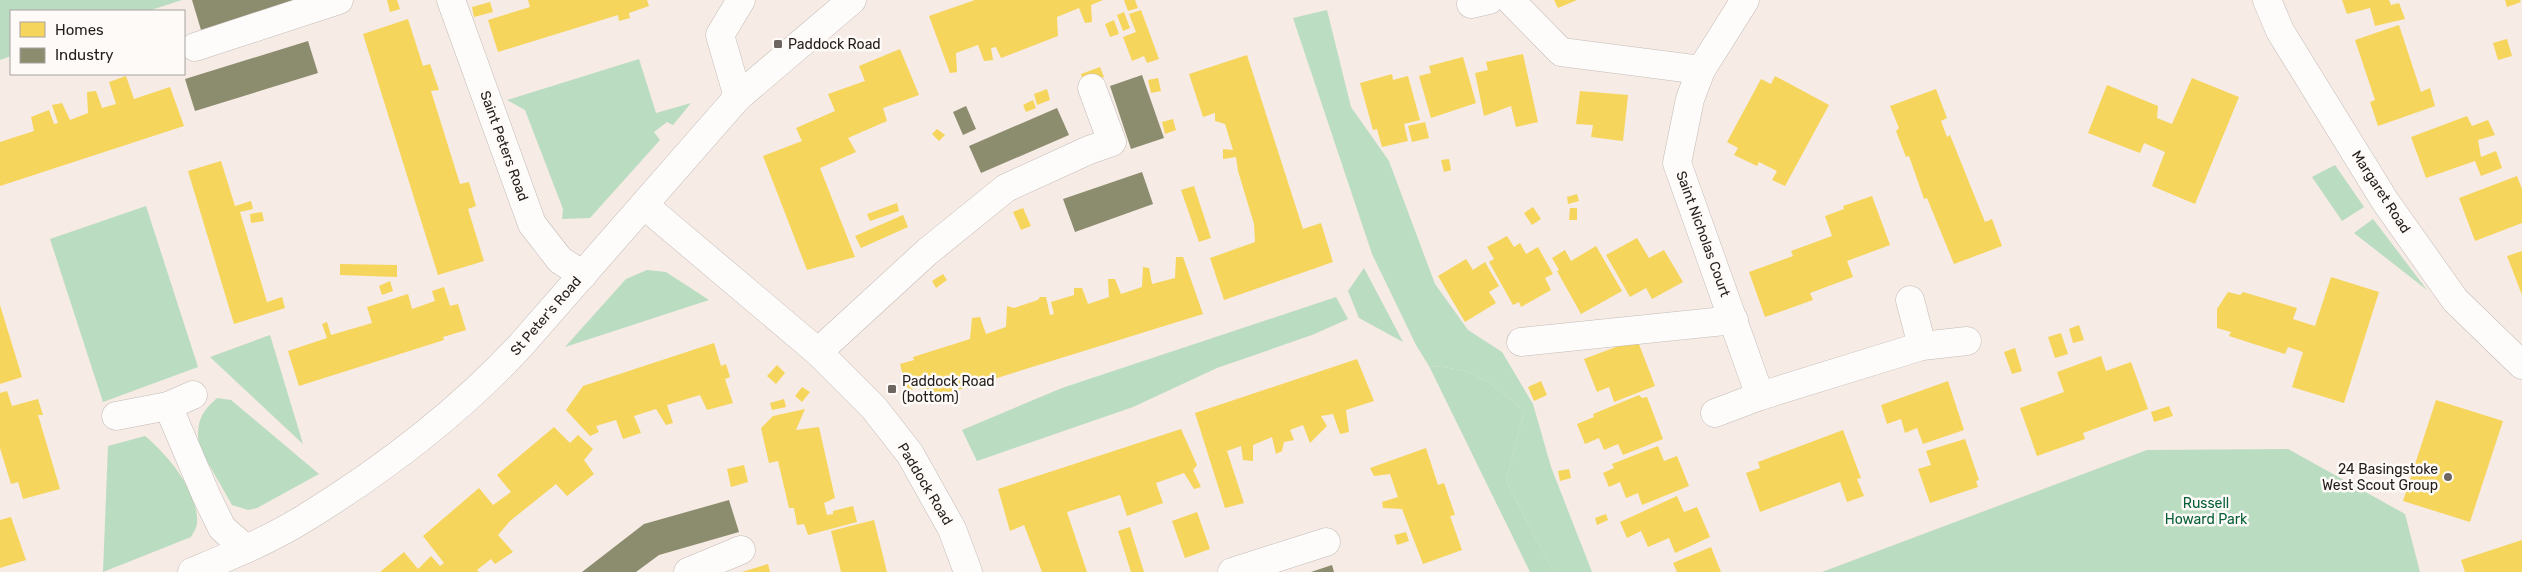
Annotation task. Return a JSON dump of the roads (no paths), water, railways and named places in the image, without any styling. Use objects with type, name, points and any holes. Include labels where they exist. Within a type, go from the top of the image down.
[{"type":"street","points":[[195,47],[339,0]]},
{"type":"street","name":"Saint Peters Road","points":[[451,0],[532,224],[560,260],[583,274]]},
{"type":"street","points":[[738,97],[720,35],[740,0]]},
{"type":"street","name":"St Peter's Road","points":[[192,572],[246,549],[305,518],[379,468],[444,418],[500,369],[738,97],[852,0]]},
{"type":"street","points":[[1510,0],[1561,52],[1701,70]]},
{"type":"street","name":"Saint Nicholas Court","points":[[1745,0],[1701,70],[1690,99],[1677,162],[1760,396]]},
{"type":"street","name":"Margaret Road","points":[[2267,0],[2280,31],[2385,201],[2455,300],[2522,365]]},
{"type":"street","points":[[818,352],[927,252],[1006,188],[1089,150],[1112,142],[1092,88]]},
{"type":"street","name":"Paddock Road","points":[[644,205],[818,352],[874,408],[910,454],[952,529],[968,572]]},
{"type":"street","points":[[1910,300],[1922,346]]},
{"type":"street","points":[[1521,342],[1734,320]]},
{"type":"street","points":[[1715,413],[1760,396],[1922,346],[1967,341]]},
{"type":"street","points":[[116,416],[168,406],[193,394]]},
{"type":"street","points":[[168,406],[222,528],[246,549]]},
{"type":"street","points":[[1232,572],[1326,542]]},
{"type":"street","points":[[688,572],[741,550]]},
{"type":"place","name":"Paddock Road","points":[[778,44]]},
{"type":"place","name":"Paddock Road (bottom)","points":[[892,389]]},
{"type":"place","name":"24 Basingstoke West Scout Group","points":[[2448,477]]},
{"type":"park label","name":"Russell Howard Park","points":[[2206,512]]}]
